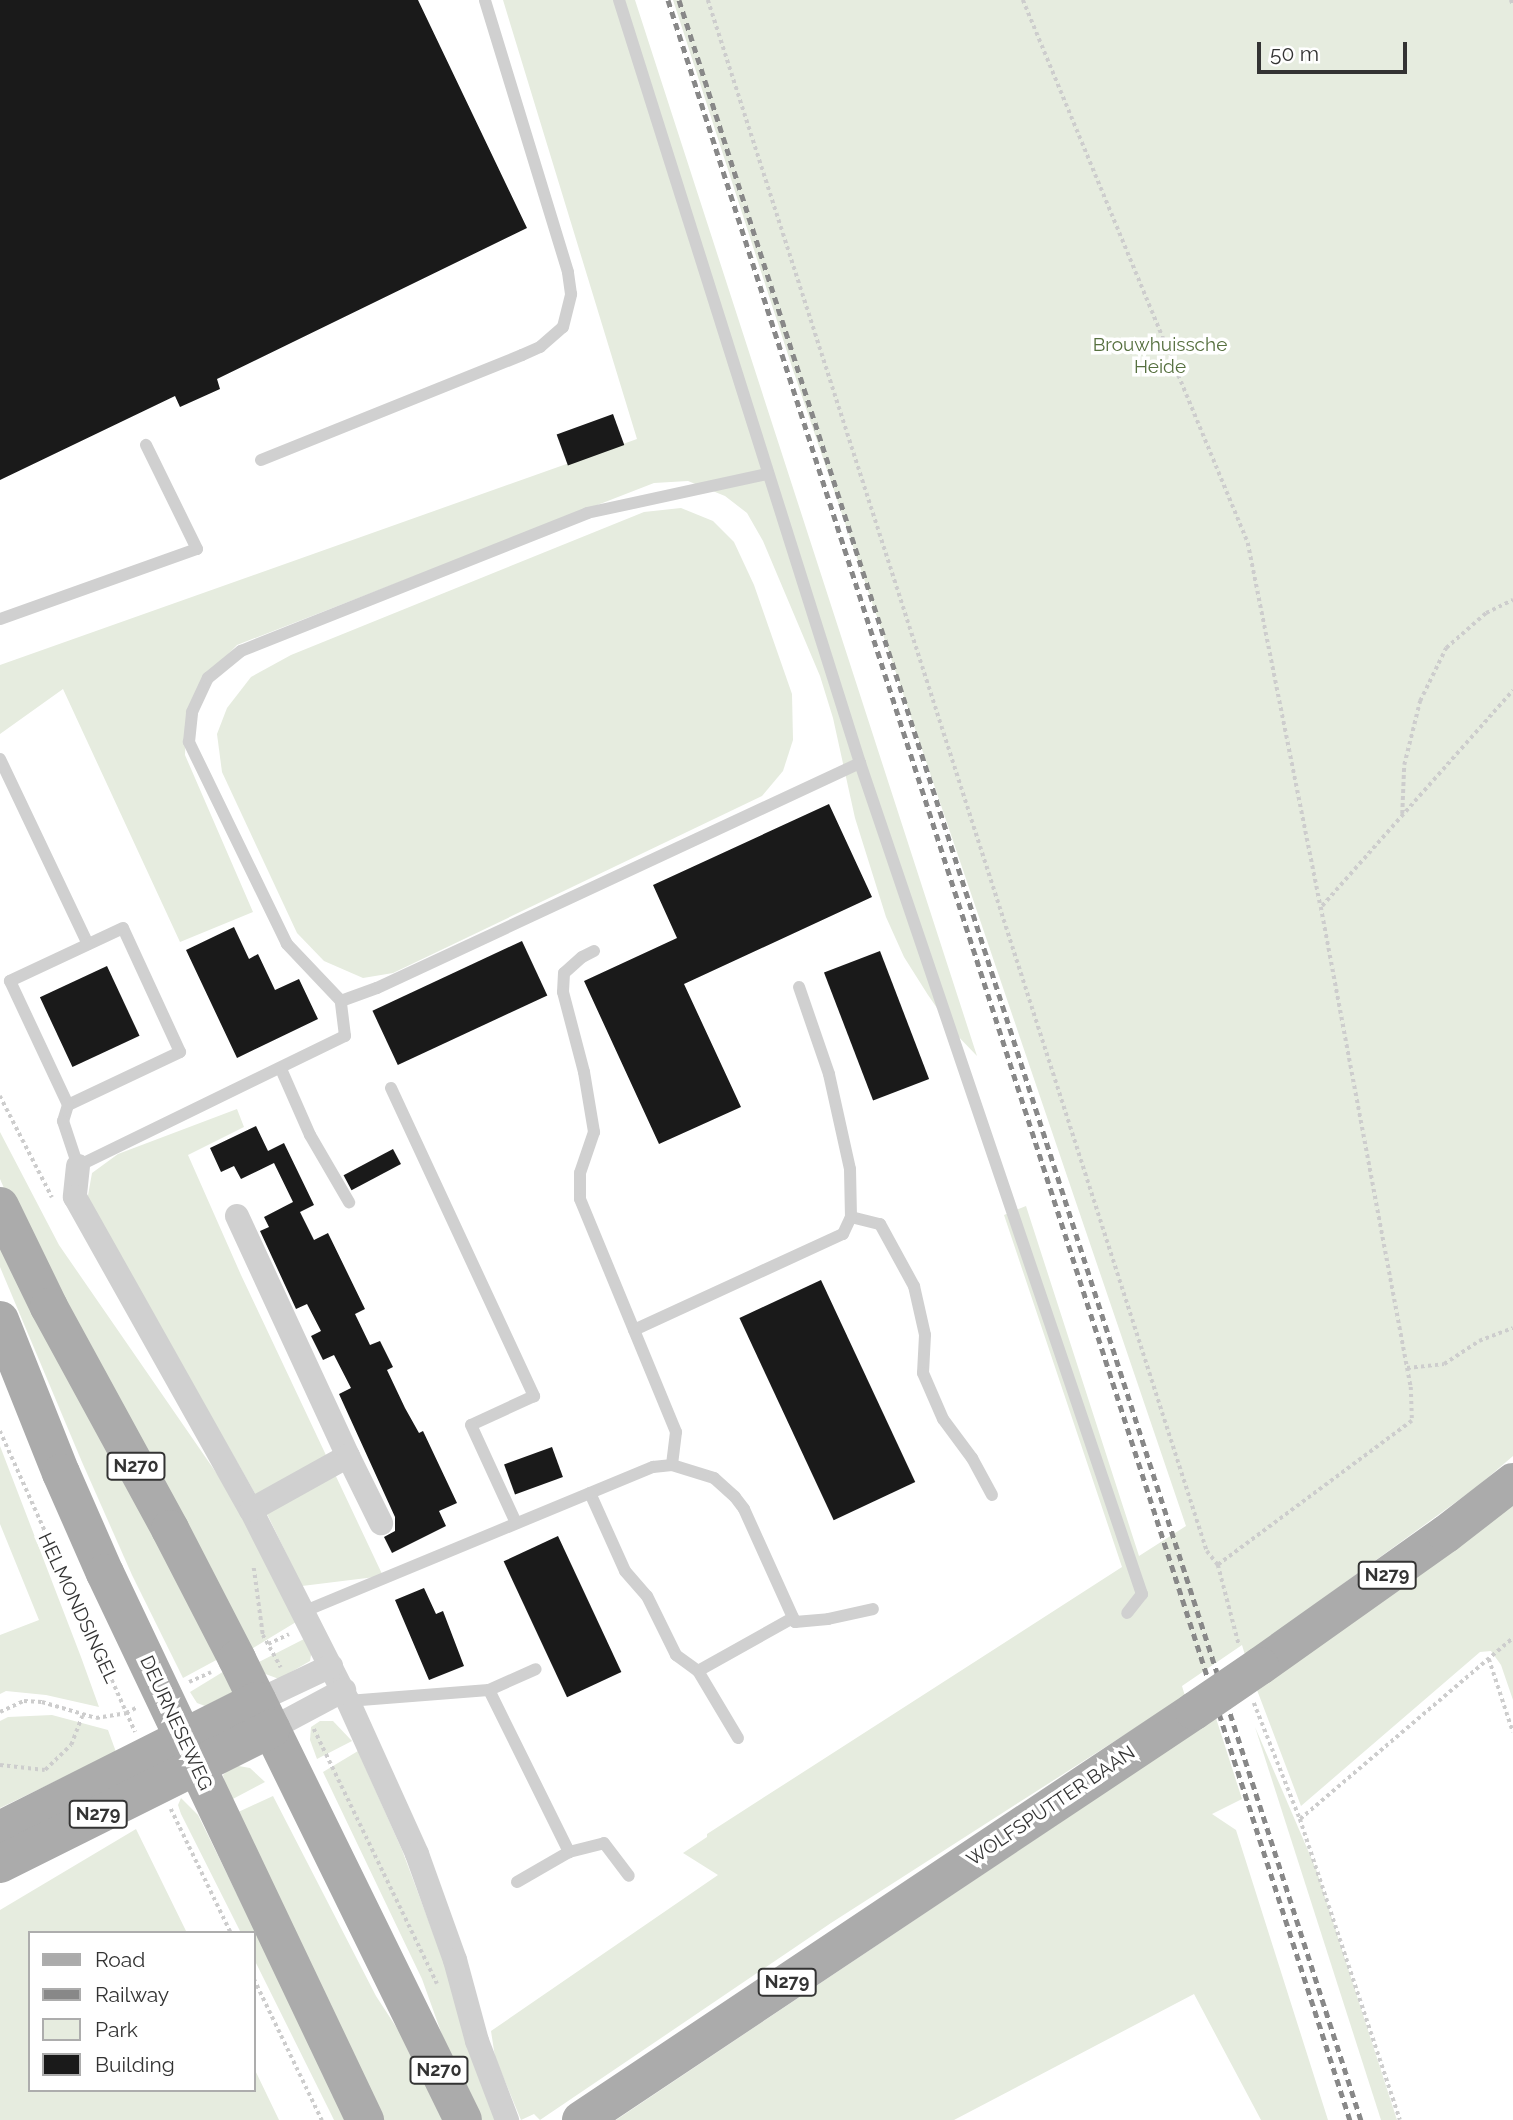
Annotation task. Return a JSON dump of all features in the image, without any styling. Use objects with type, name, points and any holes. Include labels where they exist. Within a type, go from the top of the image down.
[{"type":"main road","name":"N270","points":[[0,1206],[50,1307],[170,1529],[252,1652],[264,1715],[463,2120]]},
{"type":"main road","name":"DEURNESEWEG","points":[[0,1320],[61,1473],[189,1752],[365,2120]]},
{"type":"main road","name":"WOLFSPUTTER BAAN","points":[[581,2120],[1194,1712],[1446,1534],[1513,1482]]},
{"type":"main road","points":[[189,1752],[264,1715]]},
{"type":"main road","name":"N279","points":[[0,1864],[153,1770],[189,1752]]},
{"type":"main road","name":"N279","points":[[0,1830],[153,1770]]},
{"type":"street","points":[[78,1166],[75,1197],[251,1510],[305,1611],[346,1696],[417,1854],[456,1959],[477,2041],[507,2120]]},
{"type":"street","points":[[237,1216],[381,1523]]},
{"type":"street","points":[[251,1510],[348,1456]]},
{"type":"street","points":[[264,1715],[291,1686],[331,1666]]},
{"type":"street","points":[[264,1715],[305,1710],[346,1696]]},
{"type":"lane","points":[[261,460],[522,355],[540,347],[563,327],[571,294],[568,272],[485,0]]},
{"type":"lane","points":[[619,0],[860,763],[1142,1594],[1127,1613]]},
{"type":"lane","points":[[0,619],[197,549],[146,445]]},
{"type":"lane","points":[[68,1104],[180,1052],[123,928],[10,981],[68,1104],[63,1121],[69,1147],[78,1166],[345,1036],[341,1001],[287,944],[189,742],[192,712],[208,678],[242,651],[587,513],[768,474]]},
{"type":"lane","points":[[0,759],[88,944]]},
{"type":"lane","points":[[341,1001],[377,988],[860,763]]},
{"type":"lane","points":[[594,951],[582,957],[564,974],[563,992],[584,1072],[594,1132],[580,1173],[580,1199],[676,1432],[672,1465]]},
{"type":"lane","points":[[634,1330],[843,1234],[851,1217],[850,1169],[829,1074],[799,987]]},
{"type":"lane","points":[[281,1069],[310,1135],[349,1202]]},
{"type":"lane","points":[[391,1088],[534,1396],[471,1425],[516,1523]]},
{"type":"lane","points":[[851,1217],[880,1224],[914,1286],[925,1335],[923,1373],[943,1419],[972,1458],[992,1495]]},
{"type":"lane","points":[[305,1611],[653,1467],[672,1465],[714,1478],[735,1497],[744,1509],[795,1622],[828,1619],[873,1609]]},
{"type":"lane","points":[[590,1493],[625,1571],[647,1596],[676,1655],[698,1671],[738,1738]]},
{"type":"lane","points":[[698,1671],[793,1618]]},
{"type":"lane","points":[[346,1696],[489,1690],[536,1669]]},
{"type":"lane","points":[[489,1690],[569,1852]]},
{"type":"lane","points":[[517,1882],[569,1852],[604,1843],[629,1876]]},
{"type":"path","points":[[708,0],[1206,1551],[1218,1565],[1251,1671],[1258,1718],[1300,1819],[1401,2120]]},
{"type":"path","points":[[1023,0],[1248,543],[1321,907],[1407,1368],[1412,1421],[1218,1565]]},
{"type":"path","points":[[1511,0],[1513,5]]},
{"type":"path","points":[[1402,816],[1404,765],[1420,701],[1446,648],[1486,613],[1513,600]]},
{"type":"path","points":[[1321,907],[1513,690]]},
{"type":"path","points":[[1407,1368],[1444,1364],[1479,1341],[1513,1328]]},
{"type":"path","name":"HELMONDSINGEL","points":[[0,1430],[153,1770]]},
{"type":"path","points":[[1300,1819],[1513,1638]]},
{"type":"path","points":[[0,1712],[24,1701],[42,1702],[96,1718],[126,1713],[252,1652],[291,1686]]},
{"type":"path","points":[[1489,1659],[1513,1732]]},
{"type":"path","points":[[305,1710],[442,1992]]},
{"type":"path","points":[[0,1765],[45,1770],[71,1745],[82,1716]]},
{"type":"path","points":[[153,1770],[230,1931]]},
{"type":"path","points":[[256,1983],[322,2120]]},
{"type":"green space","points":[[503,0],[635,0],[977,1056],[953,1031],[928,995],[904,957],[886,917],[855,818],[833,718],[820,676],[763,541],[747,513],[725,496],[688,481],[654,483],[237,645],[209,674],[186,730],[185,755],[253,912],[180,942],[63,689],[0,734],[0,665],[637,439]]},
{"type":"green space","name":"Brouwhuissche Heide","points":[[673,0],[1513,0],[1513,1456],[1478,1486],[1245,1655],[1242,1645],[1182,1686],[1185,1696],[831,1923],[540,2120],[534,2114],[521,2120],[495,2057],[491,2031],[718,1875],[683,1853],[707,1837],[707,1834],[1122,1567],[1004,1215],[1026,1206],[1139,1556],[1186,1526],[792,367]]},
{"type":"green space","points":[[681,508],[713,521],[734,542],[754,585],[792,694],[793,740],[783,771],[762,796],[393,973],[363,978],[324,961],[297,933],[222,772],[217,734],[227,708],[251,677],[291,655],[644,512]]},
{"type":"green space","points":[[237,1109],[244,1127],[188,1155],[241,1275],[383,1576],[302,1586],[268,1516],[87,1201],[92,1173],[118,1154]]},
{"type":"green space","points":[[0,1132],[59,1245],[244,1513],[301,1619],[250,1650],[24,1234],[0,1179]]},
{"type":"green space","points":[[0,1247],[220,1658],[183,1678],[132,1575],[82,1462],[0,1267]]},
{"type":"green space","points":[[0,1446],[99,1707],[46,1695],[6,1691],[0,1694],[0,1635],[39,1620],[0,1524]]},
{"type":"green space","points":[[1513,1501],[1513,1700],[1501,1665],[1491,1651],[1480,1652],[1301,1806],[1257,1690]]},
{"type":"green space","points":[[306,1638],[312,1649],[310,1661],[279,1679],[260,1672],[255,1664]]},
{"type":"green space","points":[[226,1670],[233,1692],[205,1706],[197,1703],[190,1692]]},
{"type":"green space","points":[[52,1715],[108,1730],[116,1752],[0,1808],[0,1721],[8,1717]]},
{"type":"green space","points":[[1216,1718],[1242,1799],[1212,1814],[1236,1830],[1328,2120],[1261,2120],[1194,1994],[954,2120],[616,2120]]},
{"type":"green space","points":[[320,1721],[333,1721],[352,1741],[317,1759],[310,1740],[311,1727]]},
{"type":"green space","points":[[1255,1727],[1316,1869],[1397,2120],[1381,2120]]},
{"type":"green space","points":[[358,1751],[402,1850],[503,2120],[480,2120],[450,2057],[422,1979],[323,1772]]},
{"type":"green space","points":[[233,1765],[250,1768],[265,1782],[229,1801],[223,1775]]},
{"type":"green space","points":[[273,1796],[376,1996],[417,2059],[447,2120],[383,2120],[234,1814]]},
{"type":"green space","points":[[181,1798],[198,1815],[255,1931],[240,1931],[178,1805]]},
{"type":"green space","points":[[136,1829],[186,1931],[28,1931],[28,2092],[256,2092],[256,2072],[279,2120],[0,2120],[0,1910]]},
{"type":"green space","points":[[256,1933],[348,2120],[334,2120],[256,1963]]},
{"type":"building","points":[[0,0],[418,0],[527,228],[217,379],[220,389],[180,407],[175,396],[0,480]]},
{"type":"building","points":[[613,414],[624,445],[568,466],[557,435]]},
{"type":"building","points":[[829,804],[872,897],[684,984],[741,1107],[659,1144],[584,981],[677,938],[653,885]]},
{"type":"building","points":[[234,927],[249,959],[258,954],[275,990],[299,979],[318,1019],[237,1058],[186,950]]},
{"type":"building","points":[[522,941],[547,995],[398,1065],[372,1011]]},
{"type":"building","points":[[880,951],[929,1079],[873,1100],[824,973]]},
{"type":"building","points":[[107,966],[140,1036],[72,1067],[40,997]]},
{"type":"building","points":[[256,1126],[268,1151],[284,1143],[314,1205],[300,1212],[314,1240],[328,1233],[365,1309],[355,1314],[370,1345],[380,1341],[393,1367],[387,1370],[405,1408],[419,1433],[423,1431],[457,1503],[439,1511],[446,1526],[392,1553],[384,1537],[395,1531],[395,1517],[339,1394],[351,1388],[334,1355],[323,1360],[311,1336],[321,1331],[307,1304],[296,1309],[260,1231],[269,1227],[264,1217],[293,1202],[274,1163],[241,1179],[234,1166],[221,1172],[210,1148]]},
{"type":"building","points":[[393,1149],[401,1164],[352,1190],[344,1175]]},
{"type":"building","points":[[821,1280],[915,1482],[834,1520],[739,1318]]},
{"type":"building","points":[[552,1447],[563,1477],[515,1495],[504,1464]]},
{"type":"building","points":[[558,1536],[621,1672],[567,1697],[504,1561]]},
{"type":"building","points":[[424,1588],[436,1614],[443,1611],[464,1666],[429,1680],[395,1600]]},
{"type":"railway","points":[[668,0],[1350,2120]]},
{"type":"railway","points":[[679,0],[1361,2120]]}]
